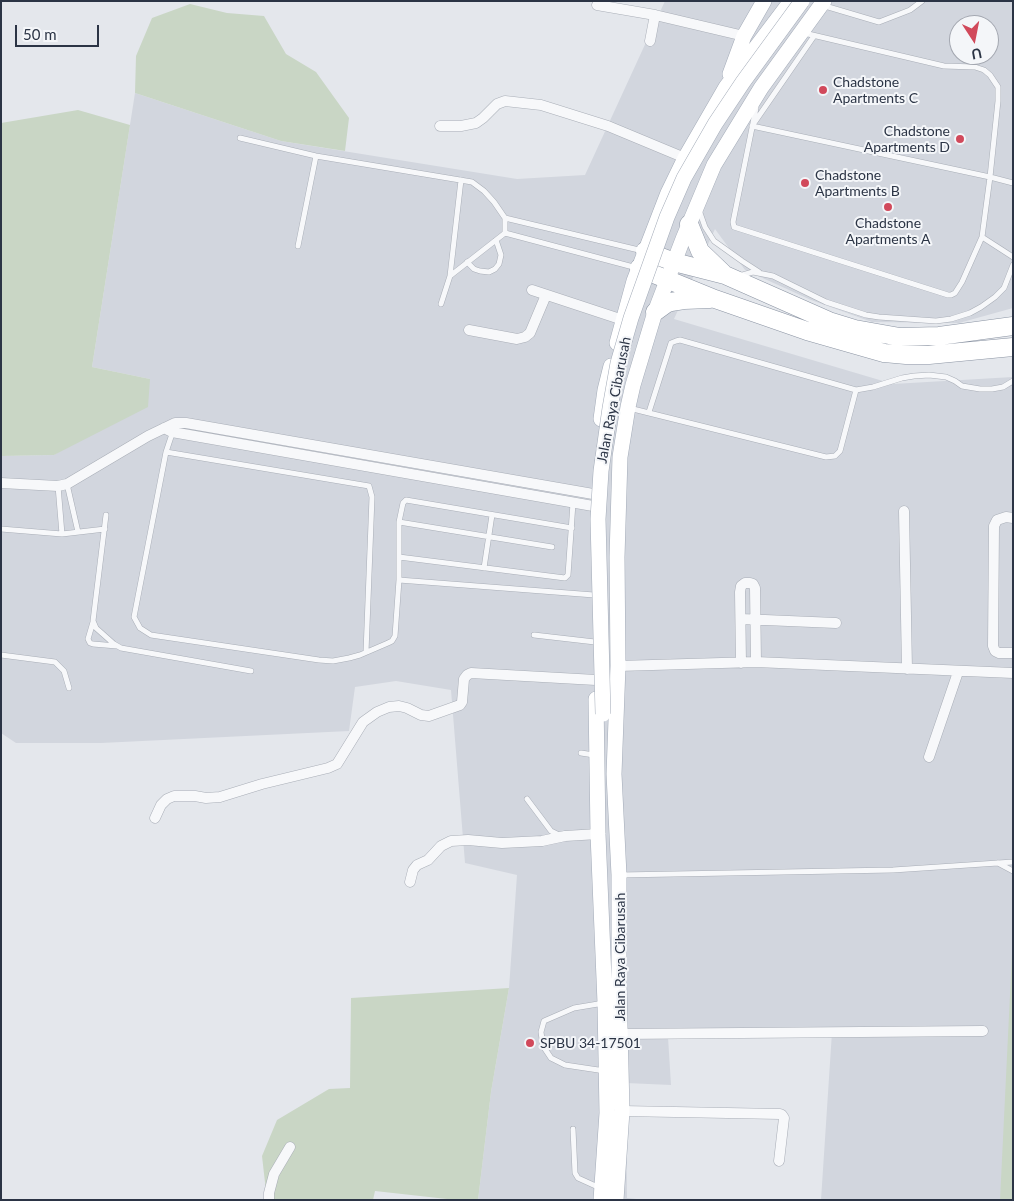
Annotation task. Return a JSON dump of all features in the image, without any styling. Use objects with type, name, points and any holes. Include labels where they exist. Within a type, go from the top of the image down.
[{"type":"highway","points":[[686,232],[700,251],[728,276]]},
{"type":"highway","points":[[639,267],[674,262],[728,276],[829,321],[855,329],[900,337],[939,336],[1013,326]]},
{"type":"highway","points":[[639,267],[666,284],[715,298],[807,331],[884,353],[906,356],[929,355],[1013,347]]},
{"type":"highway","points":[[655,312],[671,302],[715,298]]},
{"type":"highway","points":[[988,329],[1013,318]]},
{"type":"main road","points":[[726,87],[744,36],[764,1]]},
{"type":"main road","name":"Jalan Raya Cibarusah","points":[[602,1194],[607,1113],[605,1003],[598,834],[593,500],[596,454],[605,390],[639,267],[668,193],[685,158],[726,87],[791,1]]},
{"type":"main road","name":"Jalan Raya Cibarusah","points":[[614,774],[605,714],[598,518],[601,471],[618,363],[638,294],[684,178],[719,117],[742,82],[802,1]]},
{"type":"main road","name":"Jalan Raya Cibarusah","points":[[598,813],[604,798],[606,503],[609,456],[628,347],[644,298],[688,189],[733,109],[756,75],[818,2]]},
{"type":"main road","name":"Jalan Raya Cibarusah","points":[[616,1200],[622,1111],[619,875],[614,774],[618,666],[620,465],[628,407],[655,312],[714,165],[761,88],[808,34],[818,2]]},
{"type":"main road","points":[[654,226],[658,235],[665,241],[674,242],[686,232]]},
{"type":"street","points":[[597,5],[655,15],[744,36]]},
{"type":"street","points":[[650,41],[655,15]]},
{"type":"street","points":[[440,126],[461,126],[478,122],[496,104],[505,101],[541,105],[608,126],[685,158]]},
{"type":"street","points":[[532,290],[623,320]]},
{"type":"street","points":[[469,330],[517,339],[525,338],[530,333],[546,295]]},
{"type":"street","points":[[1,484],[62,485],[148,436],[170,428],[205,427],[593,500]]},
{"type":"street","points":[[170,428],[573,502],[593,500]]},
{"type":"street","points":[[904,511],[907,668]]},
{"type":"street","points":[[1013,518],[997,520],[994,526],[993,646],[999,653],[1013,653]]},
{"type":"street","points":[[741,663],[740,592],[741,586],[745,583],[753,584],[755,588],[756,662]]},
{"type":"street","points":[[741,619],[836,623]]},
{"type":"street","points":[[618,666],[756,662],[1013,673]]},
{"type":"street","points":[[929,757],[958,672]]},
{"type":"street","points":[[156,818],[161,805],[167,799],[174,796],[220,797],[337,764],[363,722],[377,712],[388,707],[399,706],[421,715],[429,716],[460,705],[462,702],[464,679],[471,673],[596,680]]},
{"type":"street","points":[[410,882],[413,870],[417,866],[428,860],[441,846],[452,841],[468,840],[502,843],[542,841],[565,836],[598,834]]},
{"type":"street","points":[[620,1034],[983,1031]]},
{"type":"street","points":[[622,1111],[780,1114],[784,1118],[779,1161]]},
{"type":"street","points":[[269,1200],[274,1174],[290,1147]]},
{"type":"lane","points":[[818,2],[879,22],[910,10],[922,1]]},
{"type":"lane","points":[[752,126],[808,34],[944,66],[975,67],[984,70],[998,86],[990,177],[982,237],[955,293],[948,295],[746,231],[733,225],[752,126],[761,88]]},
{"type":"lane","points":[[752,126],[1013,183]]},
{"type":"lane","points":[[240,138],[316,156],[472,182],[484,191],[505,218],[505,233]]},
{"type":"lane","points":[[298,246],[316,156]]},
{"type":"lane","points":[[441,304],[450,276],[461,180]]},
{"type":"lane","points":[[698,205],[704,227],[714,241],[760,273]]},
{"type":"lane","points":[[505,218],[639,267]]},
{"type":"lane","points":[[450,276],[505,233]]},
{"type":"lane","points":[[505,233],[639,267]]},
{"type":"lane","points":[[982,237],[1013,256]]},
{"type":"lane","points":[[467,262],[474,269],[480,271],[489,272],[495,269],[502,255],[496,240]]},
{"type":"lane","points":[[728,276],[750,272],[760,273],[773,276],[826,302],[866,315],[936,321],[952,319],[970,313],[995,297],[1004,288],[1013,266]]},
{"type":"lane","points":[[649,412],[671,343],[680,340],[856,390],[914,376],[946,377],[962,386],[992,390],[1003,387],[1013,381]]},
{"type":"lane","points":[[628,407],[826,457],[836,456],[840,451],[856,390]]},
{"type":"lane","points":[[170,428],[134,617],[140,628],[151,635],[327,660],[342,660],[360,655],[394,639],[399,580],[399,522],[403,503],[406,500],[572,528]]},
{"type":"lane","points":[[166,452],[369,486],[372,497],[366,652]]},
{"type":"lane","points":[[62,485],[78,532]]},
{"type":"lane","points":[[62,485],[62,534]]},
{"type":"lane","points":[[398,557],[566,578],[568,575],[573,502]]},
{"type":"lane","points":[[106,515],[93,621],[88,639],[90,643],[117,646],[251,671]]},
{"type":"lane","points":[[484,568],[492,515]]},
{"type":"lane","points":[[399,522],[552,547]]},
{"type":"lane","points":[[1,529],[62,534],[105,529]]},
{"type":"lane","points":[[399,580],[594,596]]},
{"type":"lane","points":[[93,621],[96,628],[117,646]]},
{"type":"lane","points":[[534,635],[595,642]]},
{"type":"lane","points":[[1,655],[53,661],[64,671],[69,688]]},
{"type":"lane","points":[[581,753],[597,755]]},
{"type":"lane","points":[[527,799],[551,830],[565,836]]},
{"type":"lane","points":[[619,875],[893,870],[1013,862]]},
{"type":"lane","points":[[997,863],[1013,871]]},
{"type":"lane","points":[[605,1003],[574,1008],[544,1021],[541,1032],[542,1046],[551,1058],[565,1064],[606,1071]]},
{"type":"lane","points":[[572,1129],[575,1173],[578,1178],[602,1194]]},
{"type":"shaded area","points":[[665,1],[1013,1],[1013,308],[959,323],[872,322],[811,300],[745,270],[715,229],[674,319],[893,384],[1013,377],[1013,1200],[821,1200],[832,1032],[668,1037],[671,1085],[626,1083],[627,1198],[646,1200],[478,1200],[491,1092],[509,988],[517,875],[465,863],[451,690],[396,681],[355,687],[349,731],[101,743],[16,743],[1,733],[1,456],[54,455],[150,379],[92,367],[135,93],[281,141],[517,179],[585,175]]},
{"type":"green space","points":[[190,4],[227,13],[264,16],[286,54],[316,72],[349,118],[345,151],[281,141],[135,93],[136,56],[152,18]]},
{"type":"green space","points":[[78,110],[130,125],[92,367],[150,379],[148,407],[54,455],[1,456],[1,123]]},
{"type":"green space","points":[[1013,933],[1013,1200],[1000,1200]]},
{"type":"green space","points":[[509,988],[491,1092],[478,1200],[456,1200],[375,1191],[373,1200],[267,1200],[262,1156],[277,1120],[329,1089],[350,1088],[351,998]]},
{"type":"place","name":"Chadstone Apartments C","points":[[823,90]]},
{"type":"place","name":"Chadstone Apartments D","points":[[960,139]]},
{"type":"place","name":"Chadstone Apartments B","points":[[805,183]]},
{"type":"place","name":"Chadstone Apartments A","points":[[888,207]]},
{"type":"place","name":"SPBU 34-17501","points":[[530,1043]]}]
